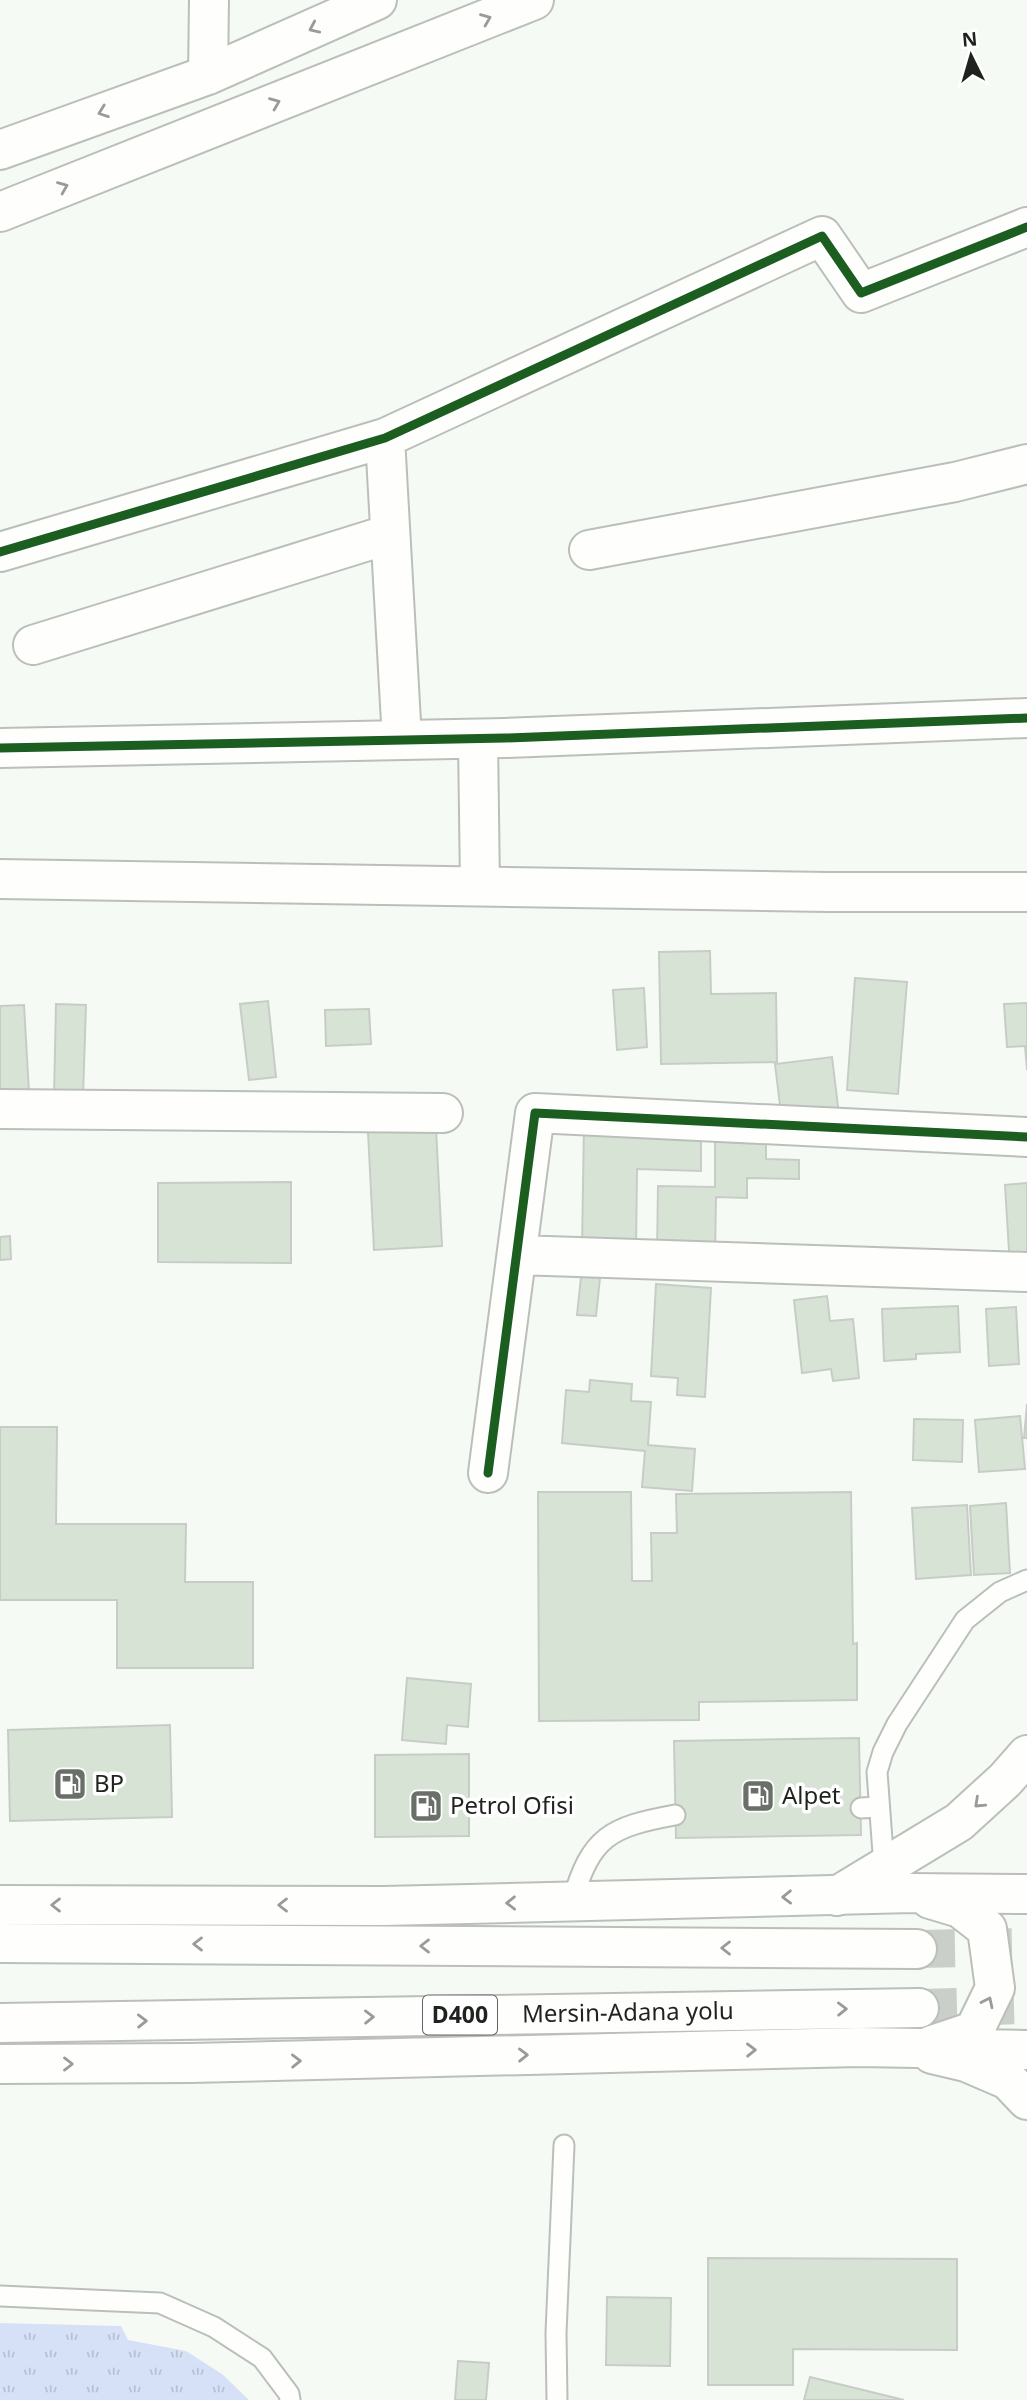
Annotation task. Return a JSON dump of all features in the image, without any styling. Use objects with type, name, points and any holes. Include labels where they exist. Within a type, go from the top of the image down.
[{"type":"main road","points":[[208,75],[209,0]]},
{"type":"main road","points":[[0,150],[208,75],[377,0]]},
{"type":"main road","points":[[0,212],[534,0]]},
{"type":"main road","points":[[0,552],[385,438],[822,236],[861,293],[1027,228]]},
{"type":"main road","points":[[385,438],[402,740]]},
{"type":"main road","points":[[589,551],[955,482],[1027,464]]},
{"type":"main road","points":[[33,645],[390,534]]},
{"type":"main road","points":[[0,748],[478,738],[1027,718]]},
{"type":"main road","points":[[478,738],[480,886]]},
{"type":"main road","points":[[0,878],[828,892],[1027,892]]},
{"type":"main road","points":[[0,1109],[443,1113]]},
{"type":"main road","points":[[488,1473],[535,1113],[1027,1137]]},
{"type":"main road","points":[[517,1255],[1027,1272]]},
{"type":"main road","points":[[837,1896],[959,1822],[1005,1780],[1027,1755]]},
{"type":"main road","points":[[0,1905],[384,1906],[912,1893],[1027,1894]]},
{"type":"main road","points":[[912,1893],[960,1908],[987,1929],[995,1987],[974,2031],[917,2050]]},
{"type":"main road","points":[[0,1943],[917,1949]]},
{"type":"main road","name":"Mersin-Adana yolu","points":[[0,2023],[919,2008]]},
{"type":"main road","points":[[0,2064],[218,2063],[860,2047],[1027,2050]]},
{"type":"main road","points":[[917,2050],[966,2062],[1009,2081],[1027,2100]]},
{"type":"lane","points":[[884,1867],[870,1808],[883,1752],[897,1724],[965,1620],[1000,1592],[1027,1580]]},
{"type":"lane","points":[[572,1902],[580,1872],[590,1854],[609,1837],[634,1823],[675,1815]]},
{"type":"lane","points":[[557,2400],[556,2333],[564,2145]]},
{"type":"lane","points":[[0,2296],[160,2303],[214,2327],[262,2358],[289,2393],[290,2400]]},
{"type":"green space","points":[[0,2323],[121,2326],[128,2340],[186,2351],[222,2374],[249,2400],[0,2400]]},
{"type":"building","points":[[710,951],[711,994],[776,993],[777,1062],[661,1064],[659,952]]},
{"type":"building","points":[[855,978],[907,982],[898,1094],[847,1090]]},
{"type":"building","points":[[644,988],[647,1047],[617,1050],[613,990]]},
{"type":"building","points":[[268,1001],[276,1077],[249,1080],[240,1004]]},
{"type":"building","points":[[1027,1003],[1027,1070],[1025,1046],[1007,1047],[1004,1004]]},
{"type":"building","points":[[56,1004],[86,1005],[83,1096],[54,1096]]},
{"type":"building","points":[[24,1005],[29,1092],[0,1094],[0,1006]]},
{"type":"building","points":[[369,1009],[371,1044],[326,1046],[325,1010]]},
{"type":"building","points":[[832,1057],[839,1115],[782,1122],[775,1064]]},
{"type":"building","points":[[584,1125],[701,1127],[701,1171],[637,1169],[636,1249],[582,1248]]},
{"type":"building","points":[[436,1128],[442,1246],[374,1250],[368,1132]]},
{"type":"building","points":[[715,1138],[766,1139],[766,1159],[799,1160],[799,1179],[747,1178],[747,1198],[716,1197],[715,1256],[657,1255],[658,1186],[715,1187]]},
{"type":"building","points":[[291,1182],[291,1263],[158,1262],[158,1183]]},
{"type":"building","points":[[1027,1183],[1027,1266],[1010,1267],[1005,1185]]},
{"type":"building","points":[[10,1236],[11,1259],[0,1260],[0,1237]]},
{"type":"building","points":[[581,1277],[600,1278],[596,1316],[577,1315]]},
{"type":"building","points":[[656,1284],[711,1288],[705,1397],[677,1395],[678,1378],[651,1376]]},
{"type":"building","points":[[827,1296],[830,1321],[853,1319],[859,1378],[833,1381],[831,1369],[802,1373],[794,1300]]},
{"type":"building","points":[[958,1306],[960,1352],[916,1354],[916,1359],[884,1361],[882,1309]]},
{"type":"building","points":[[1016,1307],[1019,1364],[989,1366],[986,1309]]},
{"type":"building","points":[[590,1380],[632,1384],[631,1401],[651,1402],[648,1445],[695,1449],[692,1491],[642,1487],[645,1451],[562,1443],[566,1390],[589,1392]]},
{"type":"building","points":[[1027,1404],[1027,1438],[1024,1438]]},
{"type":"building","points":[[1020,1416],[1025,1469],[979,1472],[975,1420]]},
{"type":"building","points":[[914,1419],[963,1420],[962,1462],[913,1460]]},
{"type":"building","points":[[0,1427],[57,1427],[56,1524],[186,1524],[185,1582],[253,1582],[253,1668],[117,1668],[117,1600],[0,1600]]},
{"type":"building","points":[[538,1492],[631,1492],[632,1581],[652,1581],[651,1533],[677,1533],[676,1494],[851,1492],[853,1644],[857,1643],[857,1700],[699,1702],[699,1720],[539,1721]]},
{"type":"building","points":[[1006,1503],[1010,1573],[974,1575],[970,1506]]},
{"type":"building","points":[[967,1505],[971,1575],[916,1579],[912,1508]]},
{"type":"building","points":[[407,1678],[471,1684],[468,1727],[447,1725],[446,1744],[402,1740]]},
{"type":"building","points":[[170,1725],[172,1817],[10,1821],[8,1730]]},
{"type":"building","points":[[859,1738],[861,1835],[676,1838],[674,1741]]},
{"type":"building","points":[[469,1754],[469,1836],[375,1837],[375,1755]]},
{"type":"building","points":[[708,2258],[957,2259],[957,2350],[793,2349],[793,2385],[708,2385]]},
{"type":"building","points":[[607,2297],[671,2298],[670,2366],[606,2365]]},
{"type":"building","points":[[458,2361],[489,2363],[486,2400],[455,2400]]},
{"type":"building","points":[[810,2377],[904,2400],[804,2400]]},
{"type":"tunnel","points":[[917,1949],[1027,1947]]},
{"type":"tunnel","points":[[919,2008],[1027,2005]]},
{"type":"cycle path","points":[[0,552],[385,438],[822,236],[861,293],[1027,227]]},
{"type":"cycle path","points":[[0,748],[505,738],[1027,718]]},
{"type":"cycle path","points":[[488,1473],[535,1113],[1027,1137]]},
{"type":"place","name":"BP","points":[[70,1784]]},
{"type":"place","name":"Alpet","points":[[758,1796]]},
{"type":"place","name":"Petrol Ofisi","points":[[426,1806]]}]
